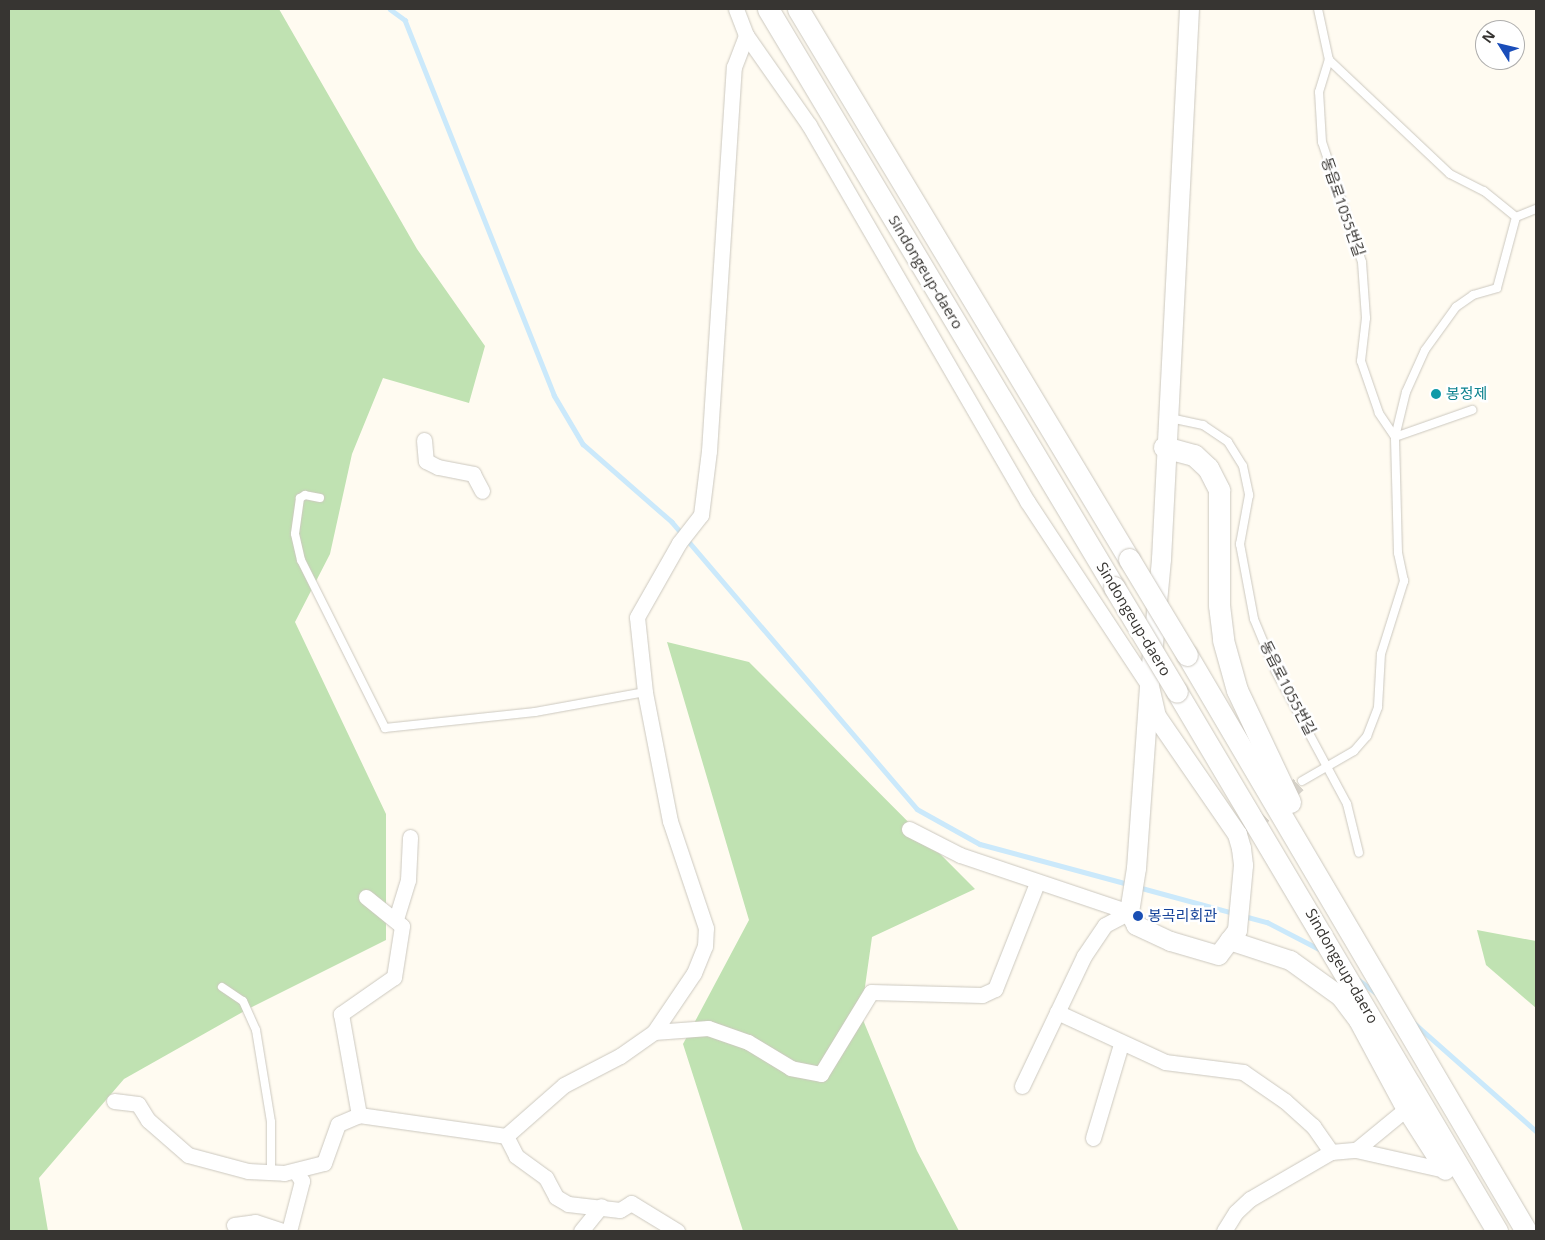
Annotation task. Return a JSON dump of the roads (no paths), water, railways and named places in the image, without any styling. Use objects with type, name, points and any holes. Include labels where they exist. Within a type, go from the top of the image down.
[{"type":"main road","name":"Sindongeup-daero","points":[[768,9],[1313,916],[1416,1109],[1497,1231]]},
{"type":"main road","name":"Sindongeup-daero","points":[[798,9],[1356,938],[1466,1131],[1526,1231]]},
{"type":"main road","points":[[1164,446],[1194,455],[1208,468],[1219,490],[1219,605],[1223,640],[1237,690],[1356,938]]},
{"type":"main road","points":[[1445,1170],[1482,1231]]},
{"type":"street","points":[[736,9],[746,35],[809,125],[1027,501],[1149,686],[1156,716],[1245,830],[1241,898],[1233,935],[1218,955],[1206,953],[1136,925],[1130,908],[1135,876],[1149,686],[1161,559],[1164,446],[1189,9]]},
{"type":"street","points":[[114,1101],[138,1104],[148,1120],[188,1154],[248,1171],[296,1172],[324,1163],[338,1124],[359,1114],[506,1136],[564,1085],[620,1056],[654,1032],[694,973],[705,946],[706,928],[670,821],[646,692],[637,616],[680,543],[701,515],[709,451],[734,67],[746,35]]},
{"type":"street","points":[[424,440],[426,461],[438,468],[473,474],[482,491]]},
{"type":"street","points":[[909,829],[960,855],[1037,884],[1130,908]]},
{"type":"street","points":[[396,919],[408,880],[410,837]]},
{"type":"street","points":[[654,1032],[708,1028],[748,1042],[797,1070],[821,1074],[871,992],[982,995],[995,989],[1037,884]]},
{"type":"street","points":[[359,1114],[341,1014],[394,977],[402,926],[396,919],[366,897]]},
{"type":"street","points":[[1022,1086],[1057,1012],[1097,935],[1111,920],[1130,908]]},
{"type":"street","points":[[1233,935],[1290,960],[1340,996],[1416,1109],[1445,1170]]},
{"type":"street","points":[[1057,1012],[1120,1044],[1165,1062],[1243,1072],[1285,1100],[1313,1126],[1331,1152]]},
{"type":"street","points":[[1094,1138],[1120,1044]]},
{"type":"street","points":[[1356,1150],[1416,1109]]},
{"type":"street","points":[[506,1136],[516,1156],[546,1178],[556,1196],[568,1204],[601,1206],[620,1210],[631,1203],[677,1231]]},
{"type":"street","points":[[1224,1231],[1236,1212],[1250,1199],[1331,1152],[1356,1150],[1445,1170]]},
{"type":"street","points":[[234,1225],[255,1222],[290,1230],[302,1180],[296,1172]]},
{"type":"street","points":[[581,1231],[601,1206]]},
{"type":"lane","name":"동읍로1055번길","points":[[1318,9],[1329,60],[1319,92],[1322,142],[1362,262],[1366,318],[1361,361],[1379,414],[1395,437]]},
{"type":"lane","points":[[1329,60],[1450,174],[1484,191],[1516,217]]},
{"type":"lane","points":[[1516,217],[1536,209]]},
{"type":"lane","points":[[1302,781],[1354,751],[1367,736],[1378,707],[1381,654],[1404,582],[1398,553],[1395,437],[1406,392],[1425,350],[1456,307],[1473,295],[1497,288],[1516,217]]},
{"type":"lane","points":[[1395,437],[1472,410]]},
{"type":"lane","name":"동읍로1055번길","points":[[1167,418],[1203,425],[1228,442],[1243,466],[1249,495],[1240,544],[1254,619],[1276,672],[1328,765],[1347,804],[1359,852]]},
{"type":"lane","points":[[320,498],[305,495],[300,498],[295,534],[300,560],[385,728],[536,712],[646,692]]},
{"type":"lane","points":[[222,988],[243,1001],[256,1030],[271,1122],[271,1172]]},
{"type":"waterway","points":[[390,9],[405,20],[554,395],[583,444],[672,522],[917,809],[980,844],[1128,884]]},
{"type":"waterway","points":[[1138,887],[1234,913]]},
{"type":"waterway","points":[[1244,916],[1267,922],[1321,950]]},
{"type":"waterway","points":[[1359,980],[1376,993]]},
{"type":"waterway","points":[[1414,1023],[1536,1131]]},
{"type":"tunnel","points":[[1253,825],[1302,781]]},
{"type":"place","name":"봉정제","points":[[1436,394]]},
{"type":"place","name":"봉곡리회관","points":[[1138,916]]}]
